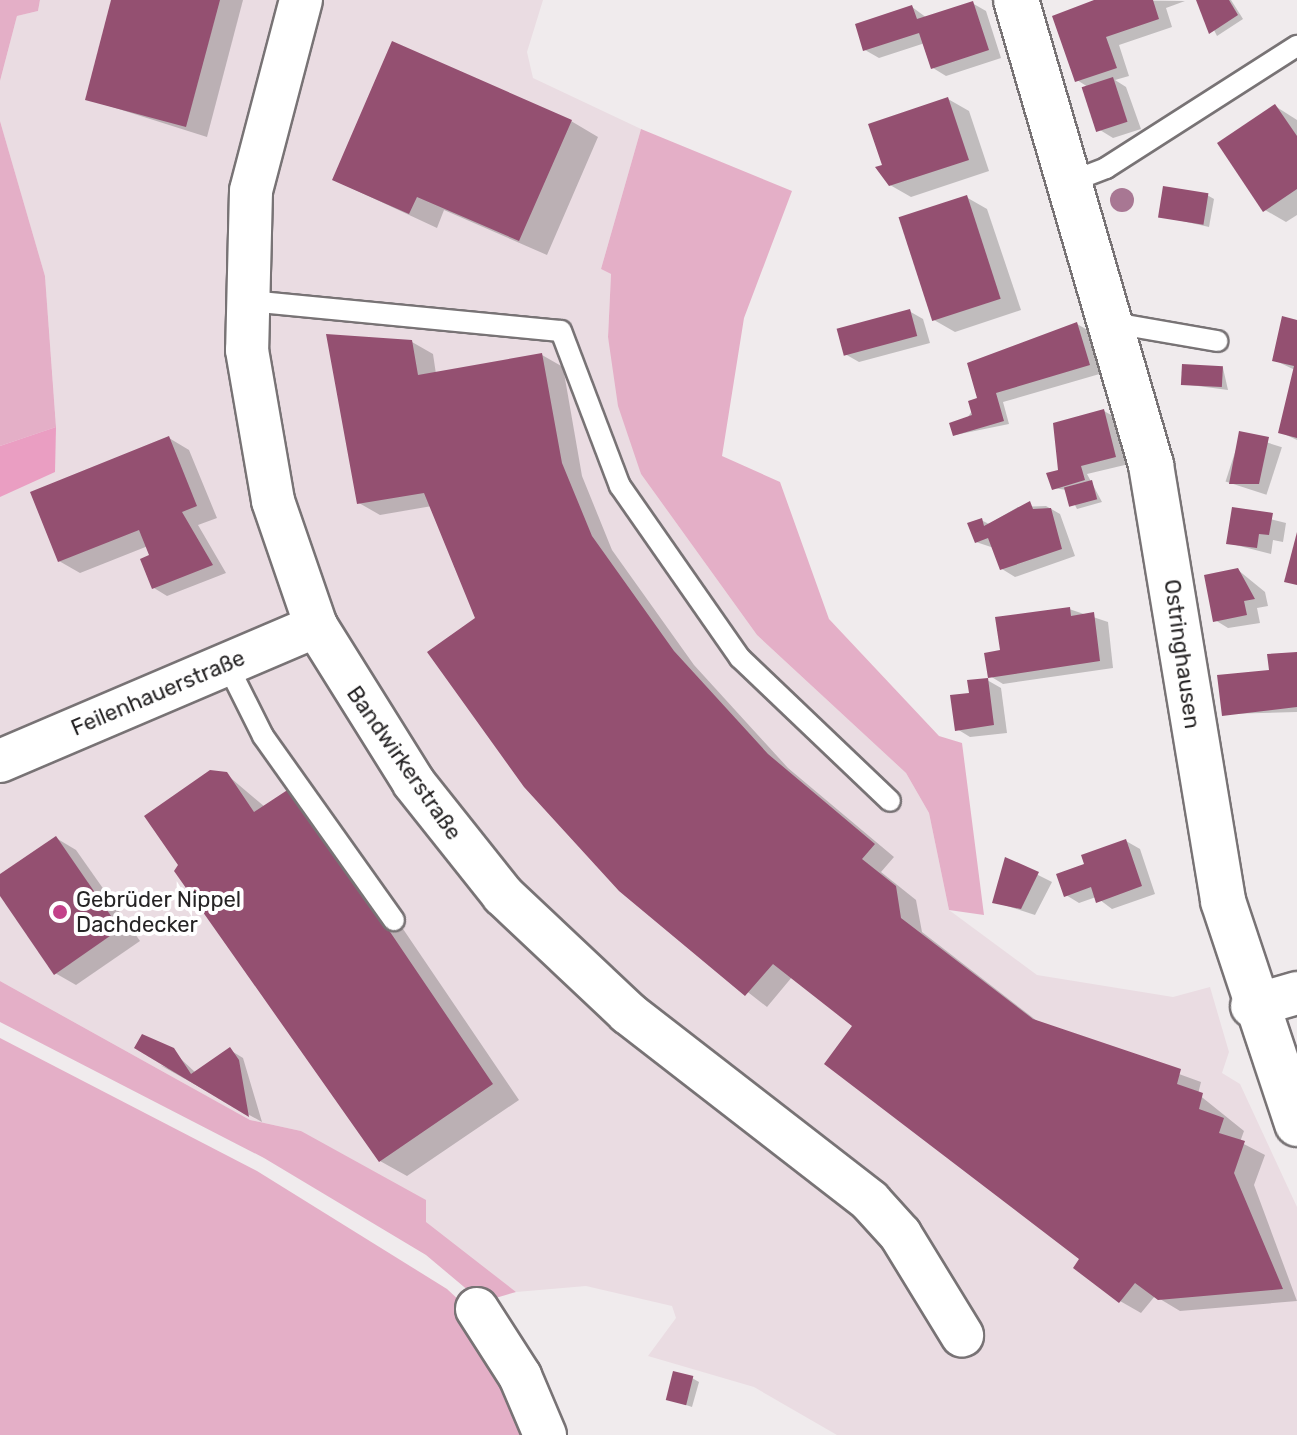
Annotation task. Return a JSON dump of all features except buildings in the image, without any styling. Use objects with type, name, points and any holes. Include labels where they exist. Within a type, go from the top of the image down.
[{"type":"main road","name":"Ostringhausen","points":[[1016,0],[1114,323],[1164,527],[1210,840],[1252,1006],[1297,1124]]},
{"type":"street","name":"Bandwirkerstraße","points":[[301,0],[258,154],[247,350],[263,457],[316,626],[414,783],[503,895],[628,1013],[870,1201],[900,1234],[962,1335]]},
{"type":"street","name":"Feilenhauerstraße","points":[[0,761],[316,626]]},
{"type":"street","points":[[1252,1006],[1297,993]]},
{"type":"street","points":[[477,1309],[520,1376],[545,1435]]},
{"type":"lane","points":[[1070,182],[1106,168],[1297,46]]},
{"type":"lane","points":[[249,301],[561,331],[620,486],[740,658],[890,801]]},
{"type":"lane","points":[[1114,323],[1217,341]]},
{"type":"lane","points":[[227,664],[263,736],[394,920]]},
{"type":"shaded area","points":[[0,0],[40,0],[38,11],[17,16],[0,81]]},
{"type":"shaded area","points":[[40,0],[543,0],[527,52],[533,78],[641,129],[601,269],[611,274],[608,337],[641,474],[757,635],[906,773],[929,813],[949,910],[1037,975],[1173,997],[1210,987],[1229,1052],[1222,1073],[1240,1084],[1297,1207],[1297,1435],[837,1435],[754,1387],[648,1356],[676,1318],[672,1306],[586,1286],[516,1292],[301,1131],[250,1120],[0,981],[0,446],[56,426],[45,276],[0,121],[0,81],[17,16],[38,11]]},
{"type":"shaded area","points":[[0,121],[45,276],[56,427],[0,446]]},
{"type":"shaded area","points":[[641,129],[792,191],[744,318],[722,456],[780,482],[829,619],[939,736],[962,743],[984,915],[949,910],[929,813],[906,773],[757,635],[641,474],[618,406],[608,337],[611,274],[601,269]]},
{"type":"shaded area","points":[[56,427],[55,472],[0,497],[0,446]]},
{"type":"shaded area","points":[[0,981],[250,1120],[301,1131],[426,1200],[426,1222],[516,1292],[482,1302],[426,1255],[264,1158],[0,1022]]},
{"type":"shaded area","points":[[0,1038],[257,1171],[447,1289],[474,1314],[537,1435],[0,1435]]},
{"type":"place","name":"Gebrüder Nippel Dachdecker","points":[[60,912]]}]
